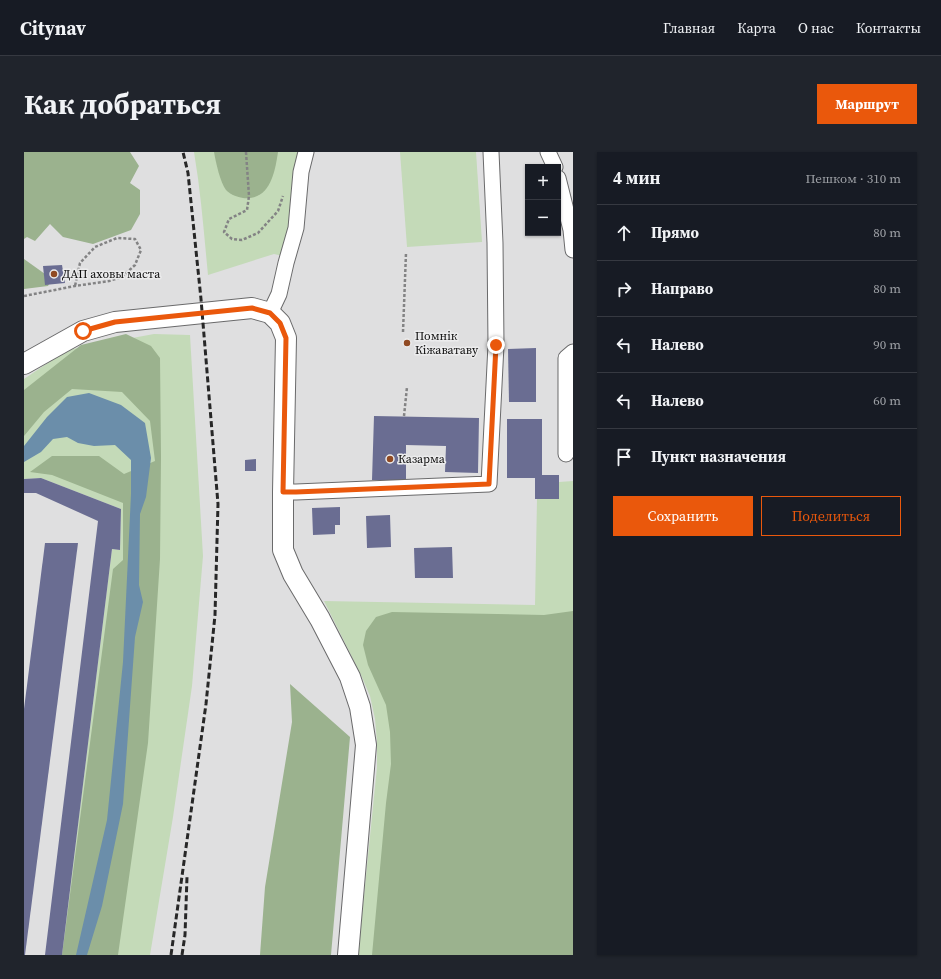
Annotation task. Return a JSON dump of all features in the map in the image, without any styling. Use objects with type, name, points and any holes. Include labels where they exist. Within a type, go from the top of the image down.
[{"type":"main road","points":[[24,364],[83,331],[115,322],[252,308],[270,313],[280,323],[286,338],[283,550],[293,574],[320,619],[350,677],[360,707],[366,745],[348,955]]},
{"type":"lane","points":[[270,313],[279,294],[296,228],[301,172],[306,152]]},
{"type":"lane","points":[[283,492],[489,484],[496,345],[495,243],[491,152]]},
{"type":"lane","points":[[548,152],[554,164]]},
{"type":"lane","points":[[561,190],[571,230],[573,250]]},
{"type":"lane","points":[[566,454],[566,358],[573,352]]},
{"type":"path","points":[[246,152],[250,196],[247,210],[229,219],[224,232],[232,239],[242,240],[258,233],[278,211],[284,190]]},
{"type":"path","points":[[24,296],[109,281],[122,277],[135,265],[141,250],[135,239],[117,238],[95,247],[80,263],[75,286]]},
{"type":"path","points":[[403,332],[406,253]]},
{"type":"path","points":[[404,416],[407,387]]},
{"type":"green space","points":[[24,152],[130,152],[139,166],[130,183],[140,190],[140,214],[131,230],[93,244],[63,237],[50,224],[35,241],[27,237],[24,239]]},
{"type":"green space","points":[[194,152],[304,152],[296,259],[274,254],[208,275]]},
{"type":"green space","points":[[214,152],[278,152],[270,184],[259,195],[252,198],[234,196],[224,187],[217,167]]},
{"type":"green space","points":[[400,152],[476,152],[482,242],[407,247]]},
{"type":"green space","points":[[24,259],[52,279],[48,286],[24,289]]},
{"type":"green space","points":[[126,334],[151,346],[160,358],[160,559],[148,743],[118,955],[62,955],[113,569],[123,560],[123,503],[52,475],[30,472],[52,456],[99,456],[124,474],[155,461],[150,421],[122,392],[72,389],[44,412],[24,436],[24,390],[81,345]]},
{"type":"green space","points":[[154,334],[190,335],[203,556],[192,686],[173,817],[150,955],[62,955],[112,549],[120,550],[121,509],[41,478],[24,479],[24,379],[67,350]]},
{"type":"green space","points":[[573,481],[573,955],[358,955],[377,767],[375,719],[370,696],[361,675],[324,601],[535,605],[537,499],[559,482]]},
{"type":"green space","points":[[573,611],[573,955],[372,955],[391,764],[390,732],[386,705],[368,665],[363,645],[366,631],[376,617],[392,612],[544,615]]},
{"type":"green space","points":[[290,684],[350,737],[331,955],[260,955],[265,887],[292,722]]},
{"type":"water","points":[[89,393],[121,405],[145,423],[151,458],[146,497],[140,514],[139,585],[143,602],[135,637],[123,804],[102,906],[87,955],[76,955],[107,820],[123,662],[131,494],[131,460],[115,445],[94,446],[78,443],[67,437],[53,439],[41,452],[24,462],[24,446],[47,417],[67,397]]},
{"type":"building","name":"ДАП аховы маста","points":[[62,265],[65,283],[45,285],[43,266]]},
{"type":"building","points":[[536,348],[536,402],[509,402],[508,349]]},
{"type":"building","name":"Казарма","points":[[374,416],[479,418],[478,473],[445,472],[446,446],[406,445],[406,480],[372,480]]},
{"type":"building","points":[[507,419],[542,419],[542,475],[559,475],[559,499],[535,499],[535,478],[507,478]]},
{"type":"building","points":[[256,459],[256,471],[245,471],[245,460]]},
{"type":"building","points":[[41,478],[121,509],[120,550],[112,549],[62,955],[45,955],[98,521],[36,493],[24,493],[24,479]]},
{"type":"building","points":[[340,507],[340,525],[335,525],[335,534],[313,535],[312,508]]},
{"type":"building","points":[[390,515],[391,547],[367,548],[366,516]]},
{"type":"building","points":[[45,543],[78,543],[24,955],[24,709]]},
{"type":"building","points":[[452,547],[453,578],[415,578],[414,548]]},
{"type":"railway","points":[[171,955],[206,704],[215,615],[218,504],[201,299],[188,173],[183,152]]},
{"type":"railway","points":[[182,955],[185,935],[187,877]]},
{"type":"place","name":"ДАП аховы маста","points":[[54,274]]},
{"type":"place","name":"Помнік Кіжаватаву","points":[[407,343]]},
{"type":"place","name":"Казарма","points":[[390,459]]},
{"type":"route","points":[[83,331],[115,322],[252,308],[270,313],[280,323],[286,338],[283,492],[489,484],[496,345]]}]
